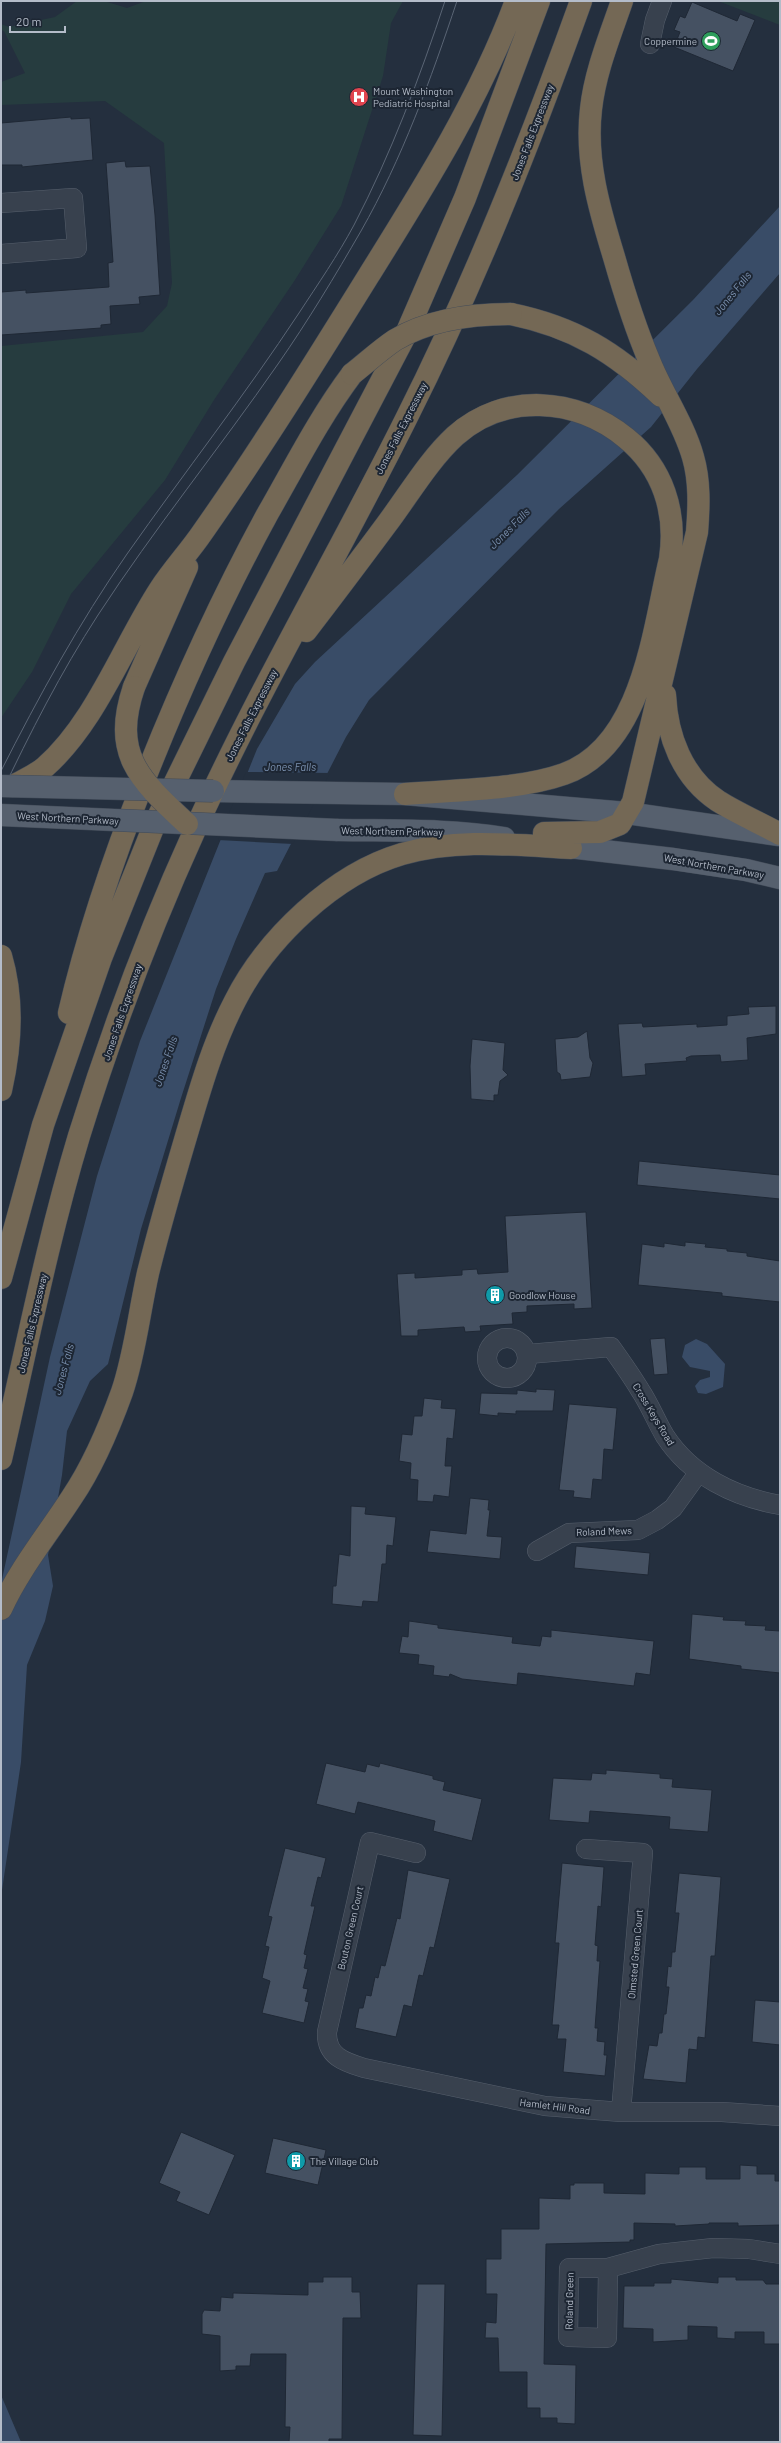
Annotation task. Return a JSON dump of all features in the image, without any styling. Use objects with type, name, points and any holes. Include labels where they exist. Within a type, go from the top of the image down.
[{"type":"highway","points":[[7,786],[44,769],[63,748],[111,675],[161,587],[202,533],[336,329],[416,198],[482,82],[516,1]]},
{"type":"highway","points":[[43,1125],[101,958],[155,823],[234,662],[406,334],[465,198],[539,1]]},
{"type":"highway","name":"Jones Falls Expressway","points":[[1,1459],[39,1293],[79,1136],[137,968],[193,834],[269,679],[405,422],[442,347],[501,213],[580,1]]},
{"type":"highway","points":[[473,833],[600,832],[620,824],[636,793],[697,532],[699,502],[693,457],[679,421],[649,361],[627,301],[592,175],[590,128],[597,78],[622,1]]},
{"type":"highway","points":[[1,1278],[43,1125],[82,954],[118,846],[166,725],[219,605],[316,427],[352,374],[396,340],[428,325],[470,314],[511,314],[541,320],[566,328],[587,340],[641,377],[661,397],[679,421]]},
{"type":"highway","points":[[269,679],[350,574],[431,464],[454,437],[474,423],[497,410],[522,405],[549,405],[589,415],[608,424],[639,450],[653,467],[663,484],[673,540],[642,676],[627,716],[612,739],[596,756],[578,768],[557,776],[520,784],[405,794]]},
{"type":"highway","points":[[187,824],[150,789],[132,763],[126,741],[125,722],[134,687],[202,533]]},
{"type":"highway","points":[[663,677],[667,722],[678,754],[690,774],[698,784],[718,801],[780,834]]},
{"type":"highway","points":[[1,1609],[28,1562],[89,1469],[119,1400],[129,1369],[148,1276],[162,1218],[205,1073],[235,1000],[274,945],[328,891],[361,871],[403,854],[448,846],[485,844],[571,848]]},
{"type":"highway","points":[[1,956],[10,1006],[8,1056],[1,1090]]},
{"type":"main road","points":[[7,786],[405,794],[627,813],[780,834]]},
{"type":"main road","name":"West Northern Parkway","points":[[1,815],[338,830],[473,833],[571,848],[673,859],[746,870],[780,878]]},
{"type":"street","points":[[650,44],[655,20],[662,1]]},
{"type":"street","points":[[1,203],[73,198],[77,248],[1,254]]},
{"type":"street","name":"Cross Keys Road","points":[[528,1354],[611,1347],[641,1390],[665,1436],[683,1459],[719,1485],[753,1500],[780,1505]]},
{"type":"street","name":"Roland Mews","points":[[536,1550],[569,1532],[638,1530],[657,1520],[673,1508],[699,1472]]},
{"type":"street","name":"Bouton Green Court","points":[[336,2058],[326,2043],[327,2032],[370,1842],[416,1853]]},
{"type":"street","name":"Olmsted Green Court","points":[[586,1848],[643,1853],[622,2112]]},
{"type":"street","name":"Hamlet Hill Road","points":[[336,2058],[364,2068],[519,2102],[586,2110],[622,2112],[722,2112],[780,2116]]},
{"type":"street","points":[[608,2268],[659,2254],[713,2248],[749,2249],[780,2254]]},
{"type":"green space","points":[[77,1],[104,1],[127,8],[146,1],[403,1],[391,23],[383,76],[341,206],[295,280],[214,400],[165,480],[71,594],[32,672],[1,718],[1,346],[143,332],[167,306],[172,283],[164,143],[105,101],[1,105],[1,82],[25,73],[4,31],[1,30],[1,24],[9,27],[55,17]]},
{"type":"green space","points":[[718,1],[780,1],[780,25]]},
{"type":"water","name":"Jones Falls","points":[[780,206],[780,273],[697,369],[651,427],[559,509],[369,700],[346,737],[277,871],[265,873],[216,989],[181,1098],[141,1229],[108,1364],[90,1381],[67,1431],[62,1475],[48,1555],[53,1586],[45,1621],[27,1665],[21,1762],[1,1897],[1,1584],[50,1357],[97,1176],[140,1041],[257,749],[295,684],[315,662],[517,475],[693,300]]},
{"type":"water","points":[[696,1339],[707,1344],[725,1364],[723,1387],[706,1394],[698,1393],[695,1386],[700,1380],[710,1377],[710,1371],[690,1367],[682,1357],[685,1345]]},
{"type":"water","points":[[1,2395],[21,2442],[1,2442]]},
{"type":"pier","points":[[246,772],[330,773],[293,844],[218,840]]},
{"type":"building","name":"Coppermine","points":[[692,2],[737,21],[740,14],[755,20],[733,71],[674,47],[680,32],[674,30],[680,16],[685,18]]},
{"type":"building","points":[[71,117],[71,119],[90,118],[93,160],[22,167],[22,165],[1,165],[1,123]]},
{"type":"building","points":[[125,161],[126,167],[150,166],[160,295],[139,297],[140,304],[110,306],[111,324],[101,325],[101,328],[1,335],[1,292],[26,290],[26,293],[109,287],[108,263],[113,262],[106,163]]},
{"type":"building","points":[[776,1006],[776,1034],[747,1038],[748,1060],[721,1062],[720,1055],[691,1056],[686,1058],[687,1061],[645,1064],[646,1075],[622,1077],[618,1024],[642,1023],[643,1027],[697,1024],[697,1027],[727,1025],[727,1016],[749,1014],[748,1007]]},
{"type":"building","points":[[587,1031],[590,1058],[593,1063],[590,1077],[561,1080],[560,1074],[557,1072],[555,1039],[578,1037]]},
{"type":"building","points":[[472,1039],[505,1043],[503,1070],[508,1075],[500,1081],[498,1095],[494,1095],[494,1101],[471,1099],[470,1066]]},
{"type":"building","points":[[639,1161],[780,1175],[780,1199],[637,1185]]},
{"type":"building","name":"Goodlow House","points":[[586,1212],[592,1308],[574,1309],[574,1304],[527,1306],[527,1312],[512,1313],[513,1324],[480,1326],[481,1331],[465,1332],[464,1327],[418,1330],[418,1336],[401,1336],[397,1274],[415,1273],[415,1278],[462,1275],[462,1270],[477,1269],[478,1274],[508,1272],[505,1216]]},
{"type":"building","points":[[685,1242],[706,1244],[705,1247],[727,1249],[727,1251],[747,1253],[747,1256],[780,1261],[780,1302],[722,1296],[722,1293],[638,1285],[642,1244],[664,1247],[664,1243],[685,1246]]},
{"type":"building","points":[[665,1338],[668,1374],[654,1375],[650,1339]]},
{"type":"building","points":[[536,1389],[555,1390],[553,1411],[516,1411],[516,1414],[498,1413],[498,1416],[479,1414],[481,1393],[517,1394],[517,1390],[536,1392]]},
{"type":"building","points":[[424,1398],[442,1400],[441,1408],[456,1409],[453,1439],[447,1438],[445,1466],[452,1466],[449,1497],[434,1495],[433,1502],[417,1501],[418,1480],[410,1479],[411,1463],[399,1461],[402,1434],[412,1435],[414,1416],[422,1416]]},
{"type":"building","points":[[569,1404],[617,1408],[613,1450],[604,1449],[602,1480],[593,1479],[591,1499],[573,1497],[574,1491],[559,1490]]},
{"type":"building","points":[[470,1498],[489,1500],[488,1510],[490,1510],[487,1536],[502,1537],[500,1559],[427,1552],[430,1530],[466,1534]]},
{"type":"building","points":[[351,1506],[366,1507],[365,1514],[396,1517],[393,1546],[387,1545],[386,1564],[382,1564],[378,1602],[363,1601],[362,1607],[332,1604],[333,1586],[336,1586],[339,1554],[350,1556]]},
{"type":"building","points":[[576,1546],[650,1553],[648,1575],[574,1568]]},
{"type":"building","points":[[692,1614],[724,1617],[723,1620],[746,1621],[745,1625],[766,1626],[765,1630],[780,1631],[780,1673],[741,1669],[741,1666],[689,1659]]},
{"type":"building","points":[[409,1621],[438,1625],[438,1628],[513,1637],[512,1643],[540,1646],[542,1636],[551,1637],[551,1630],[654,1641],[650,1675],[636,1673],[634,1686],[518,1673],[517,1685],[462,1679],[450,1674],[449,1677],[433,1675],[434,1666],[418,1664],[419,1655],[399,1653],[402,1636],[408,1637]]},
{"type":"building","points":[[326,1763],[365,1772],[367,1764],[379,1767],[380,1763],[433,1776],[433,1779],[445,1782],[443,1790],[482,1799],[472,1841],[433,1831],[435,1821],[358,1802],[355,1814],[316,1804]]},
{"type":"building","points":[[606,1770],[660,1774],[660,1778],[673,1779],[672,1787],[712,1790],[708,1832],[669,1829],[670,1817],[590,1811],[589,1823],[549,1820],[553,1778],[591,1780],[592,1773],[606,1774]]},
{"type":"building","points":[[285,1848],[326,1858],[321,1878],[318,1877],[311,1906],[315,1906],[304,1954],[307,1955],[304,1968],[308,1969],[303,1988],[308,1989],[305,2001],[309,2002],[304,2023],[262,2013],[270,1981],[262,1978],[269,1947],[265,1946],[272,1917],[268,1916]]},
{"type":"building","points":[[562,1863],[604,1867],[601,1907],[598,1906],[595,1945],[598,1946],[597,1961],[600,1961],[595,2028],[598,2028],[597,2041],[605,2042],[604,2055],[607,2055],[605,2076],[563,2072],[566,2039],[557,2039],[559,2025],[552,2025],[559,1943],[555,1943]]},
{"type":"building","points":[[408,1870],[450,1879],[434,1948],[430,1947],[423,1976],[419,1975],[412,2007],[404,2005],[396,2037],[355,2028],[359,2008],[363,2008],[366,1995],[371,1996],[375,1977],[378,1978],[381,1965],[385,1966],[397,1918],[400,1919]]},
{"type":"building","points":[[679,1873],[721,1877],[715,1956],[711,1956],[705,2038],[698,2037],[697,2050],[689,2049],[686,2083],[643,2079],[649,2045],[657,2046],[659,2033],[662,2033],[664,2014],[666,2014],[669,1987],[666,1987],[668,1966],[671,1967],[672,1952],[675,1952],[679,1913],[675,1913]]},
{"type":"building","points":[[755,2000],[780,2002],[780,2045],[752,2042]]},
{"type":"building","points":[[181,2132],[235,2155],[209,2215],[176,2201],[180,2192],[159,2183]]},
{"type":"building","name":"The Village Club","points":[[273,2138],[326,2150],[318,2185],[265,2173]]},
{"type":"building","points":[[740,2165],[757,2166],[757,2174],[775,2174],[775,2181],[780,2181],[780,2225],[738,2226],[738,2223],[709,2223],[675,2226],[675,2224],[634,2223],[634,2240],[630,2240],[630,2242],[546,2244],[544,2364],[576,2365],[575,2424],[557,2423],[557,2418],[540,2418],[540,2408],[527,2408],[527,2372],[499,2372],[498,2338],[485,2338],[486,2322],[496,2323],[497,2294],[486,2294],[486,2259],[501,2259],[501,2229],[539,2229],[539,2198],[570,2199],[570,2185],[574,2185],[574,2183],[604,2183],[604,2193],[645,2194],[645,2173],[679,2174],[679,2167],[706,2167],[706,2179],[740,2179]]},
{"type":"building","points":[[323,2277],[352,2277],[352,2292],[360,2292],[361,2318],[343,2318],[342,2439],[329,2439],[329,2442],[289,2442],[290,2427],[285,2427],[286,2354],[251,2354],[250,2366],[236,2366],[236,2370],[220,2371],[220,2336],[202,2334],[202,2314],[204,2310],[220,2311],[221,2297],[233,2298],[233,2293],[308,2295],[308,2282],[323,2282]]},
{"type":"building","points":[[718,2277],[736,2277],[736,2280],[763,2280],[766,2284],[780,2284],[780,2344],[764,2344],[764,2332],[735,2332],[735,2339],[717,2338],[717,2327],[688,2326],[688,2340],[653,2342],[653,2329],[623,2328],[624,2286],[654,2286],[654,2283],[671,2283],[671,2279],[718,2283]]},
{"type":"building","points":[[417,2284],[445,2284],[442,2436],[413,2435]]},
{"type":"tram line","points":[[1,771],[60,660],[92,606],[127,554],[278,344],[348,236],[368,198],[404,115],[445,1]]},
{"type":"tram line","points":[[1,794],[46,703],[71,658],[98,615],[141,551],[256,396],[289,348],[361,231],[376,204],[403,147],[437,60],[457,1]]},
{"type":"place","name":"Coppermine","points":[[711,41]]},
{"type":"place","name":"Mount Washington Pediatric Hospital","points":[[359,97]]},
{"type":"place","name":"Goodlow House","points":[[495,1295]]},
{"type":"place","name":"The Village Club","points":[[296,2161]]}]
